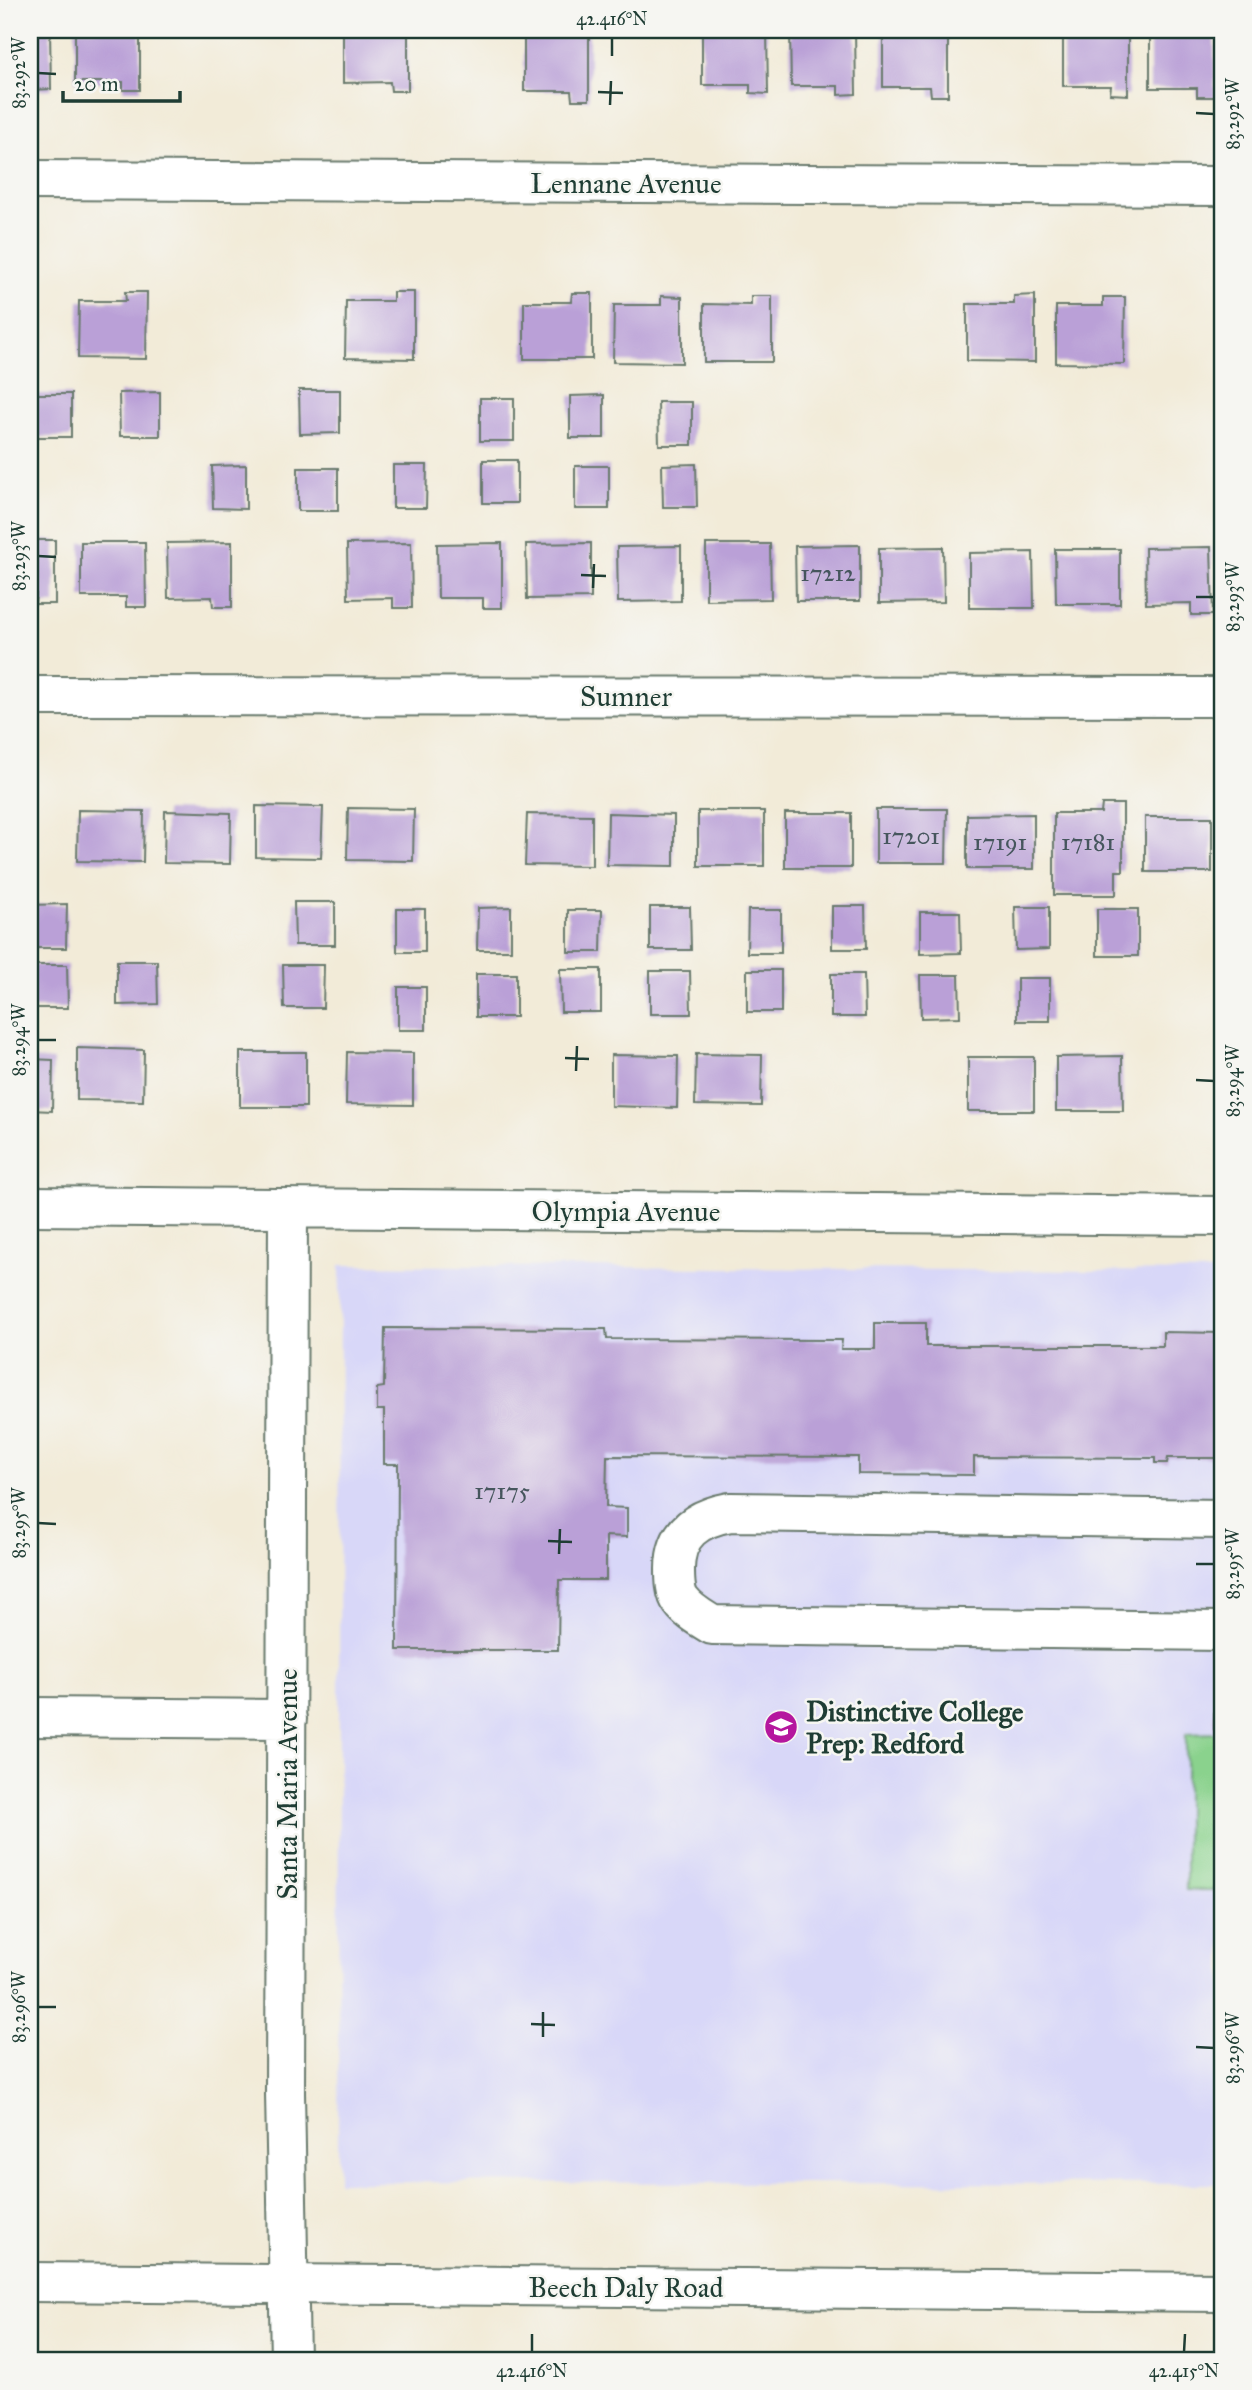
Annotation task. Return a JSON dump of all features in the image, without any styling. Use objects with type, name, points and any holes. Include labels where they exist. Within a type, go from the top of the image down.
[{"type":"street","name":"Lennane Avenue","points":[[30,180],[1222,186]]},
{"type":"street","name":"Sumner","points":[[30,696],[1222,696]]},
{"type":"street","name":"Olympia Avenue","points":[[30,1206],[1222,1216]]},
{"type":"street","name":"Santa Maria Avenue","points":[[288,1208],[285,2106],[290,2360]]},
{"type":"street","points":[[1222,1519],[730,1512],[712,1515],[694,1524],[680,1540],[675,1559],[675,1581],[680,1600],[712,1625],[1222,1631]]},
{"type":"street","points":[[30,1717],[288,1719]]},
{"type":"street","name":"Beech Daly Road","points":[[30,2282],[1222,2292]]},
{"type":"shaded area","name":"Distinctive College Prep: Redford","points":[[340,1265],[1222,1272],[1222,2184],[338,2182]]},
{"type":"green space","points":[[1222,1733],[1222,1890],[1186,1890],[1186,1734]]},
{"type":"building","points":[[30,30],[50,30],[51,89],[33,90],[33,81],[30,81]]},
{"type":"building","points":[[75,30],[140,30],[140,90],[123,90],[123,82],[75,82]]},
{"type":"building","points":[[343,30],[408,30],[408,91],[391,91],[390,82],[343,83]]},
{"type":"building","points":[[702,30],[767,30],[768,94],[750,93],[750,85],[702,85]]},
{"type":"building","points":[[790,30],[855,30],[856,94],[838,95],[838,86],[791,86]]},
{"type":"building","points":[[1063,30],[1128,30],[1128,95],[1110,94],[1111,86],[1063,86]]},
{"type":"building","points":[[883,31],[948,31],[948,96],[931,96],[930,87],[883,87]]},
{"type":"building","points":[[1150,32],[1214,32],[1215,97],[1197,97],[1197,88],[1150,88]]},
{"type":"building","points":[[524,35],[589,35],[589,100],[572,100],[571,91],[524,91]]},
{"type":"building","points":[[125,292],[147,292],[146,359],[78,358],[79,301],[126,301]]},
{"type":"building","points":[[393,292],[414,292],[414,359],[345,358],[346,301],[393,301]]},
{"type":"building","points":[[572,293],[592,293],[592,359],[524,359],[524,302],[571,302]]},
{"type":"building","points":[[1035,295],[1035,362],[967,361],[967,304],[1014,304],[1014,296]]},
{"type":"building","points":[[661,296],[682,297],[682,363],[613,362],[614,305],[661,305]]},
{"type":"building","points":[[751,296],[772,296],[772,362],[704,362],[704,304],[751,305]]},
{"type":"building","points":[[1103,297],[1125,297],[1124,364],[1056,363],[1056,306],[1103,306]]},
{"type":"building","points":[[299,390],[340,390],[340,433],[300,434]]},
{"type":"building","points":[[160,392],[160,436],[120,436],[119,393]]},
{"type":"building","points":[[30,394],[71,394],[71,437],[31,437]]},
{"type":"building","points":[[604,395],[604,438],[570,438],[570,396]]},
{"type":"building","points":[[480,398],[514,398],[514,441],[480,441]]},
{"type":"building","points":[[658,402],[692,402],[692,445],[659,445]]},
{"type":"building","points":[[483,460],[517,460],[517,503],[483,503]]},
{"type":"building","points":[[696,464],[697,507],[663,507],[662,465]]},
{"type":"building","points":[[246,465],[246,509],[213,508],[212,466]]},
{"type":"building","points":[[393,465],[427,465],[426,508],[393,508]]},
{"type":"building","points":[[575,466],[609,466],[609,509],[575,509]]},
{"type":"building","points":[[298,468],[338,468],[338,511],[298,511]]},
{"type":"building","points":[[30,540],[55,540],[55,604],[35,604],[36,594],[30,594]]},
{"type":"building","points":[[81,542],[145,542],[146,607],[126,607],[126,597],[81,597]]},
{"type":"building","points":[[232,542],[232,607],[213,607],[212,597],[168,598],[167,543]]},
{"type":"building","points":[[411,543],[412,608],[393,608],[393,598],[348,599],[347,544]]},
{"type":"building","points":[[502,543],[502,608],[483,608],[483,598],[438,598],[437,544]]},
{"type":"building","points":[[591,543],[591,598],[527,599],[526,544]]},
{"type":"building","points":[[706,544],[770,544],[771,599],[706,600]]},
{"type":"building","points":[[860,545],[860,601],[796,601],[795,546]]},
{"type":"building","points":[[681,546],[681,601],[618,602],[617,547]]},
{"type":"building","points":[[943,547],[944,602],[879,603],[879,548]]},
{"type":"building","points":[[1211,547],[1213,615],[1191,615],[1191,603],[1146,604],[1145,548]]},
{"type":"building","points":[[1055,549],[1120,549],[1120,604],[1056,604]]},
{"type":"building","points":[[1033,552],[1034,608],[969,608],[969,553]]},
{"type":"building","points":[[1102,804],[1123,804],[1123,871],[1116,871],[1116,895],[1054,895],[1054,813],[1101,813]]},
{"type":"building","points":[[256,806],[323,807],[321,858],[256,857]]},
{"type":"building","points":[[348,808],[414,809],[413,861],[347,860]]},
{"type":"building","points":[[876,809],[947,809],[946,863],[876,863]]},
{"type":"building","points":[[78,810],[144,811],[143,862],[77,861]]},
{"type":"building","points":[[165,811],[231,813],[230,864],[164,863]]},
{"type":"building","points":[[698,811],[764,811],[764,866],[698,866]]},
{"type":"building","points":[[608,813],[674,815],[674,866],[607,865]]},
{"type":"building","points":[[785,813],[851,813],[851,868],[785,868]]},
{"type":"building","points":[[527,814],[592,815],[592,866],[525,865]]},
{"type":"building","points":[[1034,814],[1034,869],[967,869],[967,815]]},
{"type":"building","points":[[1145,817],[1212,817],[1212,872],[1145,872]]},
{"type":"building","points":[[294,902],[335,902],[335,945],[295,945]]},
{"type":"building","points":[[67,904],[66,948],[30,948],[30,905]]},
{"type":"building","points":[[832,906],[865,906],[866,949],[832,949]]},
{"type":"building","points":[[511,907],[511,950],[477,950],[478,908]]},
{"type":"building","points":[[650,907],[690,907],[691,950],[650,950]]},
{"type":"building","points":[[1015,907],[1049,907],[1049,949],[1016,950]]},
{"type":"building","points":[[397,909],[425,909],[425,952],[397,952]]},
{"type":"building","points":[[1097,909],[1138,909],[1138,956],[1097,956]]},
{"type":"building","points":[[568,910],[602,910],[601,952],[568,952]]},
{"type":"building","points":[[748,910],[781,910],[781,953],[747,953]]},
{"type":"building","points":[[920,912],[960,912],[961,953],[920,954]]},
{"type":"building","points":[[117,961],[157,961],[158,1004],[117,1005]]},
{"type":"building","points":[[30,965],[67,965],[68,1008],[30,1008]]},
{"type":"building","points":[[283,965],[324,965],[323,1008],[284,1008]]},
{"type":"building","points":[[560,969],[601,969],[601,1012],[561,1012]]},
{"type":"building","points":[[747,970],[781,970],[781,1012],[747,1012]]},
{"type":"building","points":[[650,971],[690,971],[691,1014],[650,1014]]},
{"type":"building","points":[[476,974],[516,974],[516,1017],[476,1017]]},
{"type":"building","points":[[831,974],[864,974],[865,1017],[831,1017]]},
{"type":"building","points":[[920,975],[959,975],[960,1017],[921,1018]]},
{"type":"building","points":[[1017,978],[1050,978],[1050,1021],[1017,1021]]},
{"type":"building","points":[[398,987],[426,987],[426,1030],[398,1030]]},
{"type":"building","points":[[77,1048],[144,1050],[143,1101],[77,1100]]},
{"type":"building","points":[[240,1052],[306,1052],[306,1107],[240,1107]]},
{"type":"building","points":[[347,1052],[413,1053],[413,1105],[346,1104]]},
{"type":"building","points":[[696,1054],[762,1055],[761,1106],[695,1105]]},
{"type":"building","points":[[611,1055],[678,1056],[677,1108],[611,1106]]},
{"type":"building","points":[[1122,1056],[1123,1111],[1056,1111],[1056,1057]]},
{"type":"building","points":[[968,1057],[1034,1057],[1034,1111],[968,1111]]},
{"type":"building","points":[[30,1059],[53,1060],[52,1111],[30,1110]]},
{"type":"building","points":[[875,1323],[926,1323],[926,1346],[1163,1346],[1163,1332],[1222,1333],[1222,1458],[1168,1458],[1167,1463],[1155,1463],[1155,1458],[974,1457],[974,1475],[858,1474],[858,1457],[607,1456],[606,1507],[627,1508],[627,1537],[606,1536],[606,1580],[559,1580],[558,1650],[397,1650],[398,1464],[384,1464],[384,1410],[377,1410],[377,1388],[384,1387],[385,1328],[606,1329],[607,1339],[842,1340],[841,1349],[875,1349]]},
{"type":"building","points":[[1215,1684],[1222,1684],[1222,1729],[1214,1729]]},
{"type":"place","name":"Distinctive College Prep: Redford","points":[[781,1727]]}]
